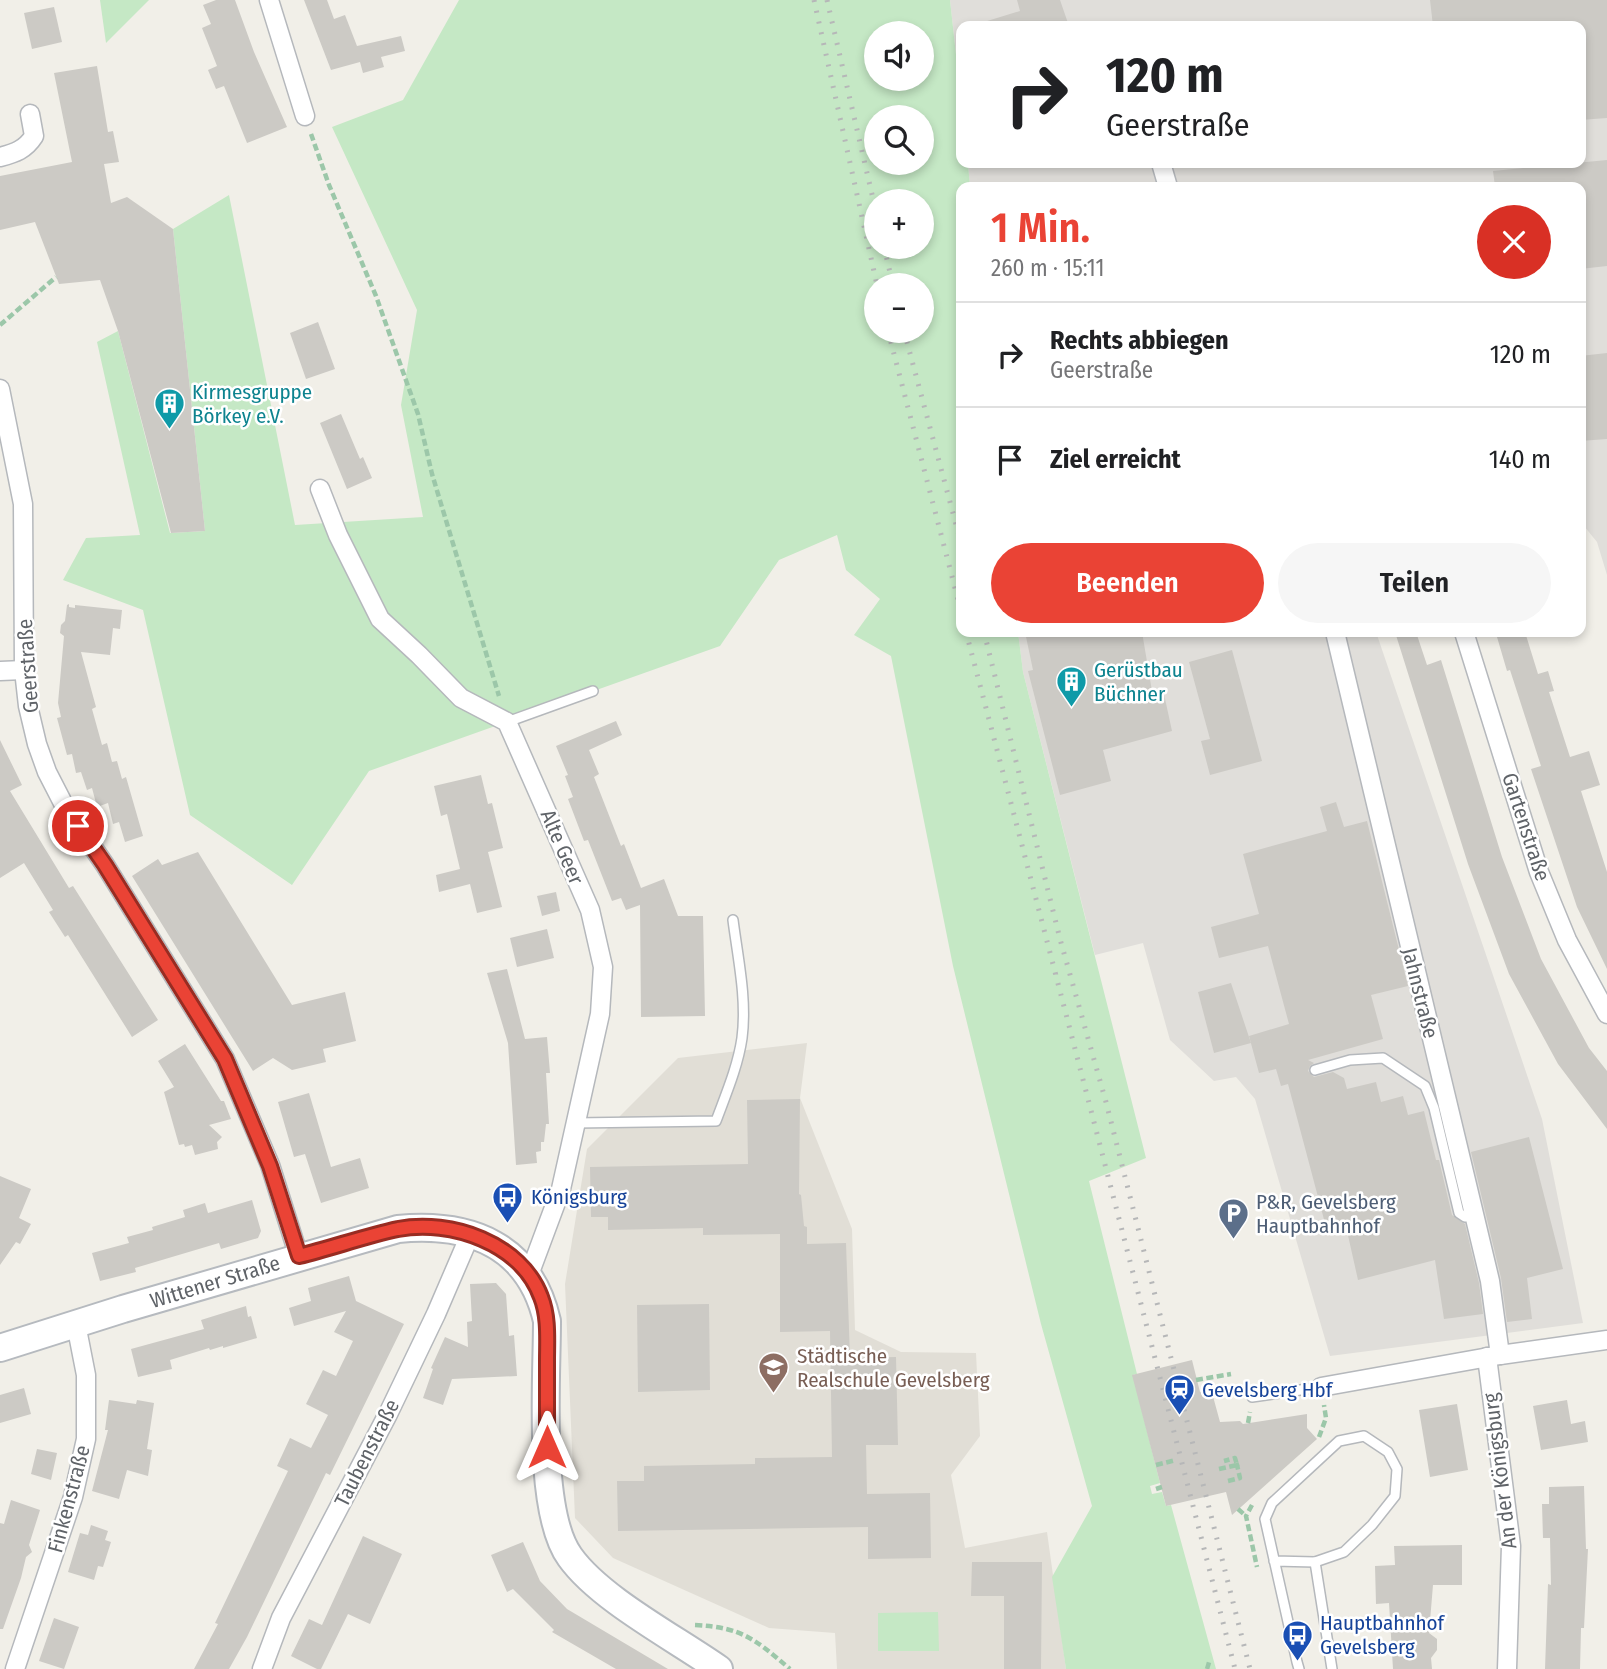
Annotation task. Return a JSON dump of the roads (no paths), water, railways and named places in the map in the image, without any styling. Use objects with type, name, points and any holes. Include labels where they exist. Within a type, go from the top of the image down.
[{"type":"main road","name":"Wittener Straße","points":[[0,1348],[299,1256],[398,1229],[421,1227],[470,1235],[495,1245],[513,1257],[529,1275],[541,1297],[547,1321],[547,1472],[559,1539],[571,1558],[603,1590],[719,1669]]},
{"type":"street","points":[[269,0],[305,116]]},
{"type":"street","points":[[0,157],[23,150],[29,144],[34,136],[30,114]]},
{"type":"street","name":"Geerstraße","points":[[0,391],[23,504],[24,670],[28,706],[37,744],[47,772],[65,807],[105,865],[225,1059],[270,1166],[299,1256]]},
{"type":"street","points":[[320,489],[338,535],[380,619],[419,654],[461,698],[507,722]]},
{"type":"street","name":"Jahnstraße","points":[[1336,637],[1490,1281],[1493,1356]]},
{"type":"street","name":"Gartenstraße","points":[[1466,637],[1539,872],[1567,940],[1607,1014]]},
{"type":"street","points":[[0,671],[24,670]]},
{"type":"street","name":"Alte Geer","points":[[507,722],[590,910],[603,967],[600,1014],[561,1189],[529,1275]]},
{"type":"street","name":"Taubenstraße","points":[[262,1669],[281,1618],[388,1414],[470,1235]]},
{"type":"street","name":"Finkenstraße","points":[[15,1669],[73,1497],[86,1439],[86,1375],[76,1324]]},
{"type":"street","points":[[1321,1387],[1493,1356],[1607,1340]]},
{"type":"street","name":"An der Königsburg","points":[[1493,1356],[1511,1546],[1507,1669]]},
{"type":"lane","points":[[507,722],[593,691]]},
{"type":"lane","points":[[575,1124],[716,1121],[731,1082],[742,1040],[744,1004],[733,920]]},
{"type":"lane","points":[[1315,1070],[1350,1060],[1383,1058],[1425,1086],[1434,1108],[1459,1213],[1465,1217],[1474,1215]]},
{"type":"lane","points":[[1252,1397],[1321,1387]]},
{"type":"lane","points":[[1274,1561],[1315,1562],[1344,1552],[1395,1496],[1397,1469],[1388,1452],[1364,1436],[1339,1441],[1272,1503],[1265,1519],[1274,1561],[1299,1669]]},
{"type":"lane","points":[[1315,1562],[1332,1669]]},
{"type":"railway","points":[[814,0],[874,273]]},
{"type":"railway","points":[[827,0],[871,189]]},
{"type":"railway","points":[[887,259],[890,273]]},
{"type":"railway","points":[[891,343],[956,592]]},
{"type":"railway","points":[[907,343],[956,524]]},
{"type":"railway","points":[[967,637],[1235,1669]]},
{"type":"railway","points":[[985,637],[1060,939],[1106,1102],[1250,1669]]},
{"type":"place","name":"Kirmesgruppe Börkey e.V.","points":[[169,431]]},
{"type":"place","name":"Gerüstbau Büchner","points":[[1071,709]]},
{"type":"place","name":"Königsburg","points":[[508,1224]]},
{"type":"place","name":"P&R, Gevelsberg Hauptbahnhof","points":[[1233,1241]]},
{"type":"place","name":"Städtische Realschule Gevelsberg","points":[[774,1395]]},
{"type":"place","name":"Gevelsberg Hbf","points":[[1179,1417]]},
{"type":"place","name":"Hauptbahnhof Gevelsberg","points":[[1297,1662]]}]
